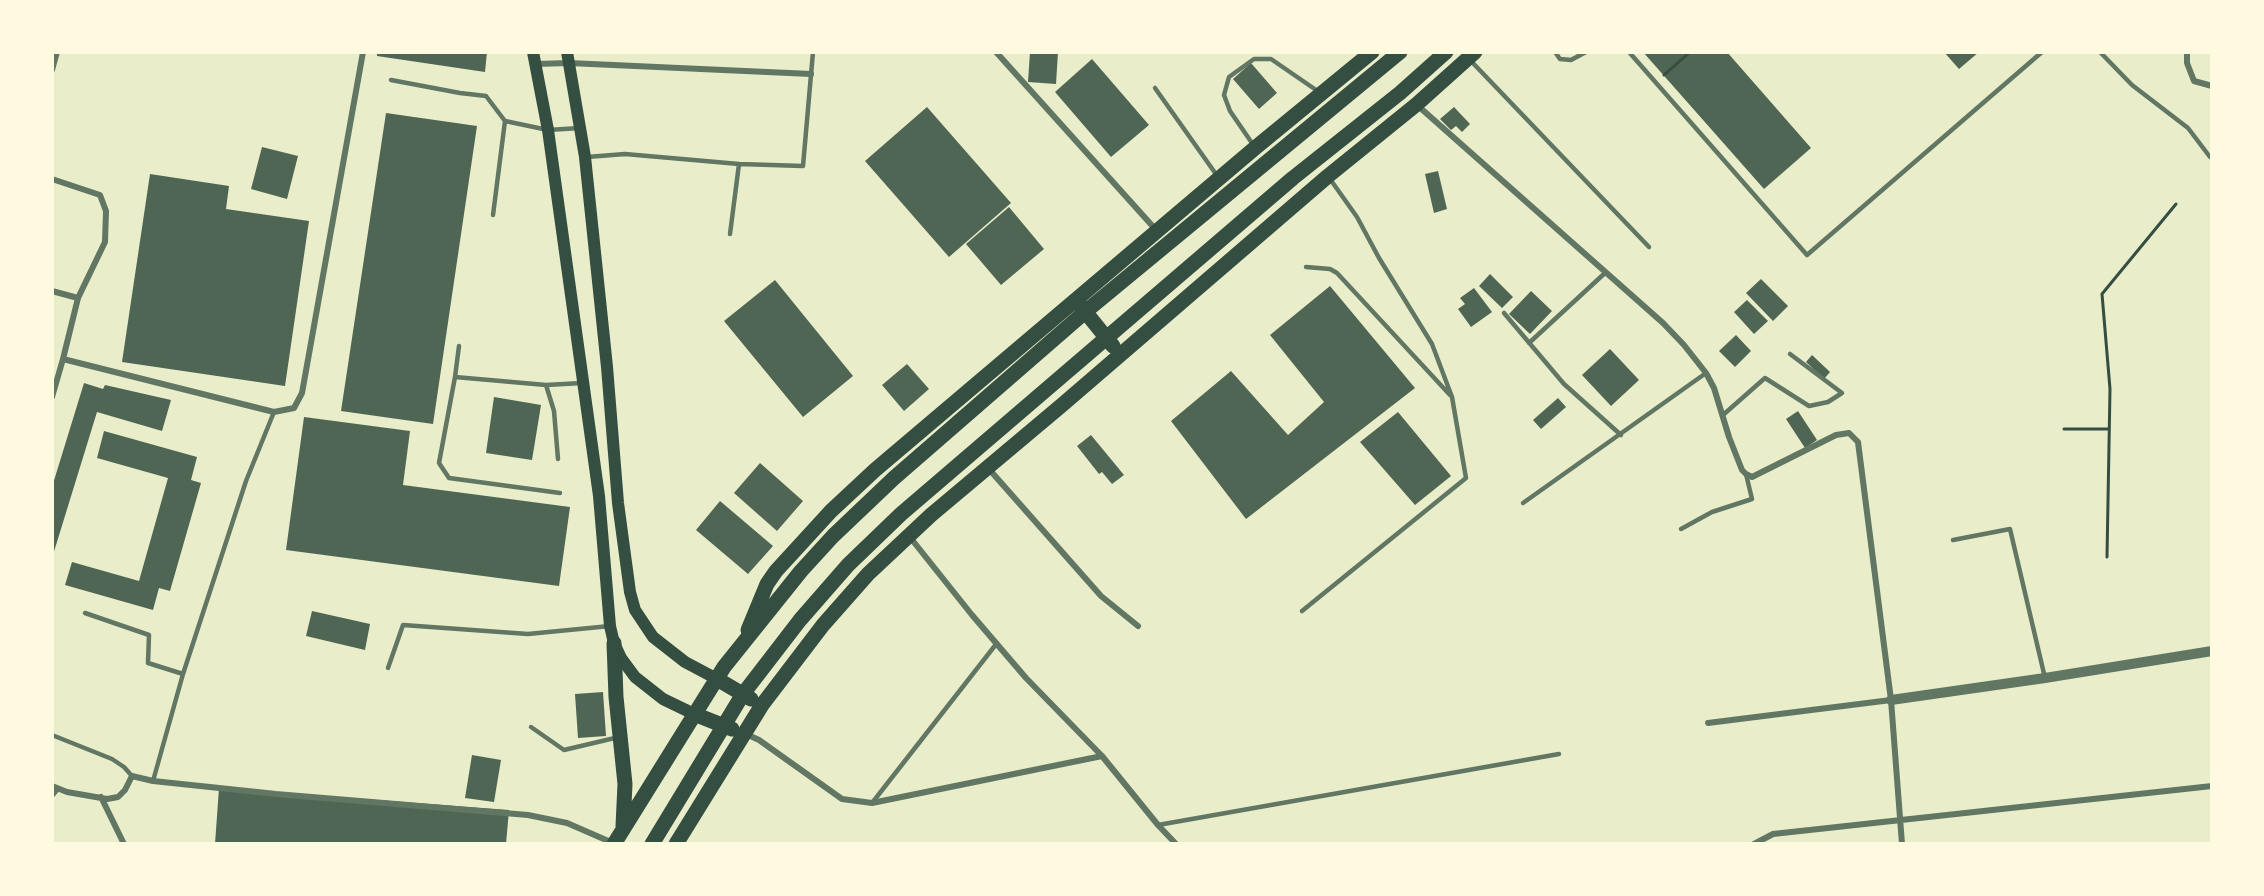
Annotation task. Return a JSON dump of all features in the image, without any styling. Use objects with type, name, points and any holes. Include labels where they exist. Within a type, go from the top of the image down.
[{"type":"main road","points":[[614,843],[717,679],[801,571],[863,507],[1080,306],[1157,231],[1372,52]]},
{"type":"main road","points":[[1080,306],[1168,244],[1400,52]]},
{"type":"main road","points":[[652,843],[743,694],[821,594],[877,536],[1293,178],[1400,93],[1446,52]]},
{"type":"main road","points":[[676,843],[762,705],[823,625],[868,574],[987,467],[1328,176],[1417,104],[1471,55]]},
{"type":"main road","points":[[534,58],[548,130],[598,496],[610,626],[614,643],[616,697],[625,784],[623,827]]},
{"type":"main road","points":[[568,58],[585,157],[607,367],[618,503],[632,601],[638,617],[653,637],[685,662],[762,705]]},
{"type":"main road","points":[[1157,231],[1168,244]]},
{"type":"main road","points":[[1080,306],[1120,355]]},
{"type":"main road","points":[[614,643],[621,658],[635,677],[663,699],[694,714],[744,733]]},
{"type":"street","points":[[52,70],[57,52]]},
{"type":"street","points":[[63,359],[274,412],[294,408],[302,393],[363,52]]},
{"type":"street","points":[[996,52],[1157,231]]},
{"type":"street","points":[[2187,52],[2187,63],[2194,81],[2211,86]]},
{"type":"street","points":[[534,58],[568,58],[811,74]]},
{"type":"street","points":[[1417,104],[1663,323],[1684,345],[1706,373],[1742,470],[1746,474],[1752,477],[1836,435],[1849,433],[1858,442],[1891,700],[1902,843]]},
{"type":"street","points":[[52,179],[100,195],[106,211],[105,242],[78,298],[52,397]]},
{"type":"street","points":[[52,291],[78,298]]},
{"type":"street","points":[[987,467],[1101,596],[1138,626]]},
{"type":"street","points":[[908,536],[1026,678],[1102,756],[1158,825],[1176,843]]},
{"type":"street","points":[[1708,723],[2045,678],[2211,651]]},
{"type":"street","points":[[744,733],[759,740],[842,798],[872,803],[1102,756]]},
{"type":"street","points":[[55,787],[67,792],[118,797],[125,790],[132,776],[153,781],[287,795],[528,815],[567,822],[614,843]]},
{"type":"street","points":[[1754,843],[1773,834],[2211,786]]},
{"type":"street","points":[[101,797],[124,843]]},
{"type":"lane","points":[[585,157],[625,154],[739,164],[803,166],[813,52]]},
{"type":"lane","points":[[1555,52],[1560,59],[1571,60],[1586,52]]},
{"type":"lane","points":[[1629,52],[1807,255],[2042,52]]},
{"type":"lane","points":[[2100,52],[2132,85],[2188,128],[2210,157]]},
{"type":"lane","points":[[1471,55],[1648,247]]},
{"type":"lane","points":[[1255,148],[1230,111],[1224,95],[1229,77],[1254,59],[1271,59],[1322,94]]},
{"type":"lane","points":[[391,80],[486,96],[505,121],[548,130],[580,128]]},
{"type":"lane","points":[[1155,88],[1219,179]]},
{"type":"lane","points":[[493,215],[505,121]]},
{"type":"lane","points":[[730,234],[739,164]]},
{"type":"lane","points":[[1302,611],[1466,478],[1452,397],[1432,344],[1379,258],[1357,217],[1328,176]]},
{"type":"lane","points":[[1306,267],[1330,269],[1337,273],[1452,397]]},
{"type":"lane","points":[[1529,343],[1605,273]]},
{"type":"lane","points":[[1504,313],[1564,384],[1621,435]]},
{"type":"lane","points":[[459,346],[456,377],[439,463],[449,478],[560,493]]},
{"type":"lane","points":[[1723,415],[1765,378],[1809,406],[1828,402],[1842,393],[1790,354]]},
{"type":"lane","points":[[1523,503],[1706,373]]},
{"type":"lane","points":[[456,377],[546,385],[583,383]]},
{"type":"lane","points":[[546,385],[555,411],[558,459]]},
{"type":"lane","points":[[153,781],[183,674],[246,481],[274,412]]},
{"type":"lane","points":[[1681,529],[1712,512],[1752,499],[1746,474]]},
{"type":"lane","points":[[1953,540],[2010,530],[2045,678]]},
{"type":"lane","points":[[85,613],[149,635],[148,663],[183,674]]},
{"type":"lane","points":[[388,668],[403,626],[528,634],[610,626]]},
{"type":"lane","points":[[872,803],[997,643]]},
{"type":"lane","points":[[531,727],[564,750],[621,737]]},
{"type":"lane","points":[[52,735],[112,759],[132,776]]},
{"type":"lane","points":[[1158,825],[1559,754]]},
{"type":"lane","points":[[52,796],[55,787]]},
{"type":"path","points":[[1655,82],[1690,52]]},
{"type":"path","points":[[2107,557],[2110,389],[2102,294],[2176,204]]},
{"type":"path","points":[[2064,429],[2109,429]]},
{"type":"building","points":[[377,52],[487,52],[485,72],[377,56]]},
{"type":"building","points":[[1030,52],[1058,52],[1056,84],[1028,82]]},
{"type":"building","points":[[1643,52],[1727,52],[1811,148],[1764,189]]},
{"type":"building","points":[[1944,52],[1979,52],[1959,69]]},
{"type":"building","points":[[1092,59],[1149,125],[1111,157],[1055,92]]},
{"type":"building","points":[[1251,63],[1277,93],[1259,109],[1233,79]]},
{"type":"building","points":[[927,107],[1011,203],[949,257],[865,161]]},
{"type":"building","points":[[1454,107],[1470,124],[1462,132],[1456,126],[1451,130],[1440,119]]},
{"type":"building","points":[[386,113],[477,126],[433,424],[341,411]]},
{"type":"building","points":[[262,147],[298,156],[287,199],[251,189]]},
{"type":"building","points":[[1438,171],[1447,209],[1434,213],[1425,174]]},
{"type":"building","points":[[150,174],[229,186],[226,209],[309,221],[285,386],[122,362]]},
{"type":"building","points":[[1009,207],[1044,249],[1001,285],[966,244]]},
{"type":"building","points":[[1490,274],[1513,297],[1502,308],[1479,286]]},
{"type":"building","points":[[1761,279],[1788,306],[1773,321],[1746,293]]},
{"type":"building","points":[[775,280],[853,376],[803,417],[724,321]]},
{"type":"building","points":[[1330,286],[1415,388],[1246,519],[1171,421],[1231,371],[1288,435],[1324,402],[1270,335]]},
{"type":"building","points":[[1474,288],[1492,312],[1471,327],[1458,309],[1465,304],[1460,298]]},
{"type":"building","points":[[1531,291],[1552,311],[1530,334],[1509,314]]},
{"type":"building","points":[[1747,300],[1768,321],[1754,334],[1734,312]]},
{"type":"building","points":[[1736,335],[1751,351],[1735,367],[1719,351]]},
{"type":"building","points":[[1610,349],[1639,380],[1611,406],[1582,375]]},
{"type":"building","points":[[1812,355],[1830,372],[1824,379],[1806,362]]},
{"type":"building","points":[[907,364],[929,389],[904,411],[882,385]]},
{"type":"building","points":[[84,383],[103,389],[105,385],[171,400],[162,431],[97,412],[52,558],[52,487]]},
{"type":"building","points":[[494,397],[541,405],[532,460],[486,453]]},
{"type":"building","points":[[1558,398],[1566,407],[1541,429],[1533,420]]},
{"type":"building","points":[[1798,411],[1817,440],[1805,448],[1786,419]]},
{"type":"building","points":[[1398,412],[1451,476],[1415,505],[1360,442]]},
{"type":"building","points":[[304,417],[410,431],[403,485],[570,507],[559,586],[286,550]]},
{"type":"building","points":[[104,431],[197,457],[191,480],[201,483],[170,591],[159,588],[153,610],[65,585],[72,562],[139,581],[168,478],[97,458]]},
{"type":"building","points":[[1091,435],[1124,475],[1112,484],[1102,472],[1099,474],[1077,446]]},
{"type":"building","points":[[760,463],[803,501],[777,531],[734,493]]},
{"type":"building","points":[[720,501],[773,546],[748,574],[696,530]]},
{"type":"building","points":[[312,611],[370,624],[365,650],[306,636]]},
{"type":"building","points":[[603,692],[606,736],[578,738],[575,694]]},
{"type":"building","points":[[472,755],[501,760],[494,802],[465,798]]},
{"type":"building","points":[[219,788],[509,810],[506,844],[215,844]]}]
